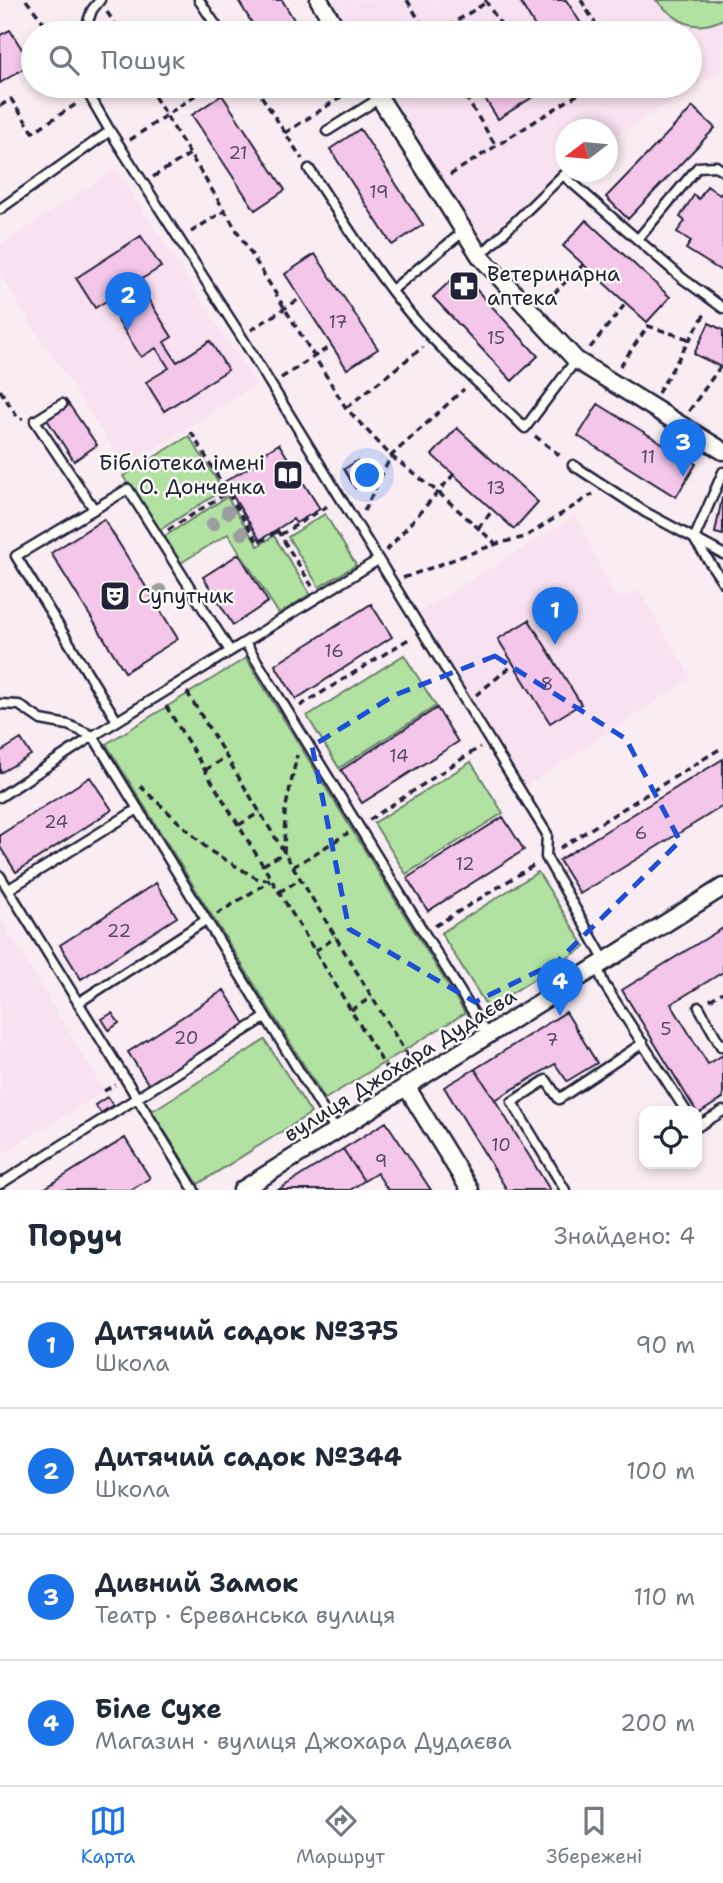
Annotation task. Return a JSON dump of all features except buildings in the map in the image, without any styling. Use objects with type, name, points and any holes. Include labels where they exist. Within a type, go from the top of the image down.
[{"type":"street","points":[[319,0],[332,21]]},
{"type":"street","points":[[380,98],[480,256],[576,360],[723,451]]},
{"type":"street","name":"вулиця Джохара Дудаєва","points":[[242,1190],[723,887]]},
{"type":"street","points":[[408,1085],[470,1190]]},
{"type":"lane","points":[[88,21],[100,0]]},
{"type":"lane","points":[[199,0],[213,21]]},
{"type":"lane","points":[[90,98],[241,336],[547,834],[546,857],[601,963],[604,984],[683,1106]]},
{"type":"lane","points":[[327,131],[368,98]]},
{"type":"lane","points":[[0,209],[110,131]]},
{"type":"lane","points":[[638,239],[698,167],[716,166],[723,171]]},
{"type":"lane","points":[[309,169],[391,290],[433,339],[525,428],[576,360]]},
{"type":"lane","points":[[480,256],[563,175],[723,309]]},
{"type":"lane","points":[[391,290],[464,231]]},
{"type":"lane","points":[[62,404],[36,421],[94,509]]},
{"type":"lane","points":[[572,465],[603,487],[723,554]]},
{"type":"lane","points":[[694,539],[723,472]]},
{"type":"lane","points":[[117,721],[16,556],[128,489],[230,651]]},
{"type":"lane","points":[[694,539],[723,582]]},
{"type":"lane","points":[[0,796],[378,560]]},
{"type":"lane","points":[[245,642],[487,1035]]},
{"type":"lane","points":[[0,704],[19,705],[41,720],[68,725],[93,736],[336,1131]]},
{"type":"lane","points":[[9,890],[138,809]]},
{"type":"lane","points":[[0,876],[194,1190]]},
{"type":"lane","points":[[78,1003],[206,920]]},
{"type":"lane","points":[[699,1007],[721,1046],[723,1044]]},
{"type":"lane","points":[[0,1184],[266,1017]]},
{"type":"lane","points":[[565,1190],[512,1101],[546,1080],[559,1099],[643,1043]]},
{"type":"lane","points":[[702,1124],[723,1111]]},
{"type":"path","points":[[26,0],[43,21]]},
{"type":"path","points":[[100,0],[113,21]]},
{"type":"path","points":[[407,0],[420,21]]},
{"type":"path","points":[[581,0],[594,21]]},
{"type":"path","points":[[455,21],[486,1],[498,21]]},
{"type":"path","points":[[0,107],[11,99],[33,132],[86,98]]},
{"type":"path","points":[[155,98],[346,408],[391,456],[438,492],[496,544]]},
{"type":"path","points":[[120,147],[192,98]]},
{"type":"path","points":[[263,98],[309,169]]},
{"type":"path","points":[[285,133],[338,98]]},
{"type":"path","points":[[466,98],[496,146]]},
{"type":"path","points":[[450,175],[573,98]]},
{"type":"path","points":[[143,184],[190,154]]},
{"type":"path","points":[[179,240],[224,211]]},
{"type":"path","points":[[544,302],[584,264]]},
{"type":"path","points":[[241,336],[301,298]]},
{"type":"path","points":[[658,393],[712,302]]},
{"type":"path","points":[[589,349],[626,303]]},
{"type":"path","points":[[619,368],[648,326],[690,340]]},
{"type":"path","points":[[346,408],[433,339]]},
{"type":"path","points":[[271,385],[332,345]]},
{"type":"path","points":[[689,412],[720,367]]},
{"type":"path","points":[[356,525],[391,456],[475,378]]},
{"type":"path","points":[[0,390],[18,418],[36,421]]},
{"type":"path","points":[[525,428],[572,465]]},
{"type":"path","points":[[191,432],[258,543],[340,498]]},
{"type":"path","points":[[378,560],[454,474]]},
{"type":"path","points":[[391,582],[496,544],[525,537],[603,487]]},
{"type":"path","points":[[158,536],[228,492]]},
{"type":"path","points":[[478,528],[494,510]]},
{"type":"path","points":[[278,532],[318,597]]},
{"type":"path","points":[[289,713],[422,631]]},
{"type":"path","points":[[466,702],[514,664]]},
{"type":"path","points":[[180,682],[411,1060],[408,1085]]},
{"type":"path","points":[[159,695],[351,1010],[408,1085]]},
{"type":"path","points":[[284,853],[285,811],[298,751],[296,725]]},
{"type":"path","points":[[293,867],[489,741]]},
{"type":"path","points":[[425,933],[723,747]]},
{"type":"path","points":[[205,770],[226,757]]},
{"type":"path","points":[[116,774],[131,779],[146,790],[210,851],[258,879],[272,880]]},
{"type":"path","points":[[239,825],[260,812]]},
{"type":"path","points":[[263,865],[284,853]]},
{"type":"path","points":[[279,892],[301,879]]},
{"type":"path","points":[[206,920],[272,880]]},
{"type":"path","points":[[315,951],[336,937]]},
{"type":"path","points":[[351,1010],[372,997]]},
{"type":"highlighted area","points":[[495,656],[626,739],[680,841],[557,962],[475,1002],[349,929],[312,746],[395,695]]},
{"type":"shaded area","points":[[332,0],[723,0],[723,70],[702,83],[702,21],[345,21]]},
{"type":"shaded area","points":[[394,98],[677,98],[618,134],[618,119],[555,119],[555,172],[485,244]]},
{"type":"shaded area","points":[[115,169],[256,384],[125,467],[0,275],[0,246]]},
{"type":"shaded area","points":[[575,516],[616,599],[639,591],[691,678],[525,787],[420,612]]},
{"type":"shaded area","points":[[0,918],[104,1091],[0,1155]]},
{"type":"green space","points":[[656,0],[723,0],[723,19],[713,23],[702,25],[702,21],[682,21]]},
{"type":"green space","points":[[189,436],[223,490],[158,531],[123,476]]},
{"type":"green space","points":[[227,497],[258,546],[274,536],[310,594],[279,614],[228,534],[179,564],[162,538]]},
{"type":"green space","points":[[325,514],[356,565],[319,587],[288,537]]},
{"type":"green space","points":[[404,655],[436,706],[339,768],[307,716]]},
{"type":"green space","points":[[246,658],[465,1013],[325,1099],[106,744]]},
{"type":"green space","points":[[471,762],[503,813],[406,874],[374,823]]},
{"type":"green space","points":[[538,872],[585,947],[488,1008],[441,933]]},
{"type":"green space","points":[[265,1040],[311,1113],[198,1184],[152,1111]]},
{"type":"place","name":"Ветеринарна аптека","points":[[464,286]]},
{"type":"place","name":"Дитячий садок №344","points":[[128,330]]},
{"type":"place","name":"Бібліотека імені О. Донченка","points":[[288,475]]},
{"type":"place","name":"Дивний Замок","points":[[683,477]]},
{"type":"place","name":"Супутник","points":[[115,596]]},
{"type":"place","name":"Дитячий садок №375","points":[[555,645]]},
{"type":"place","name":"Біле Сухе","points":[[560,1016]]}]
